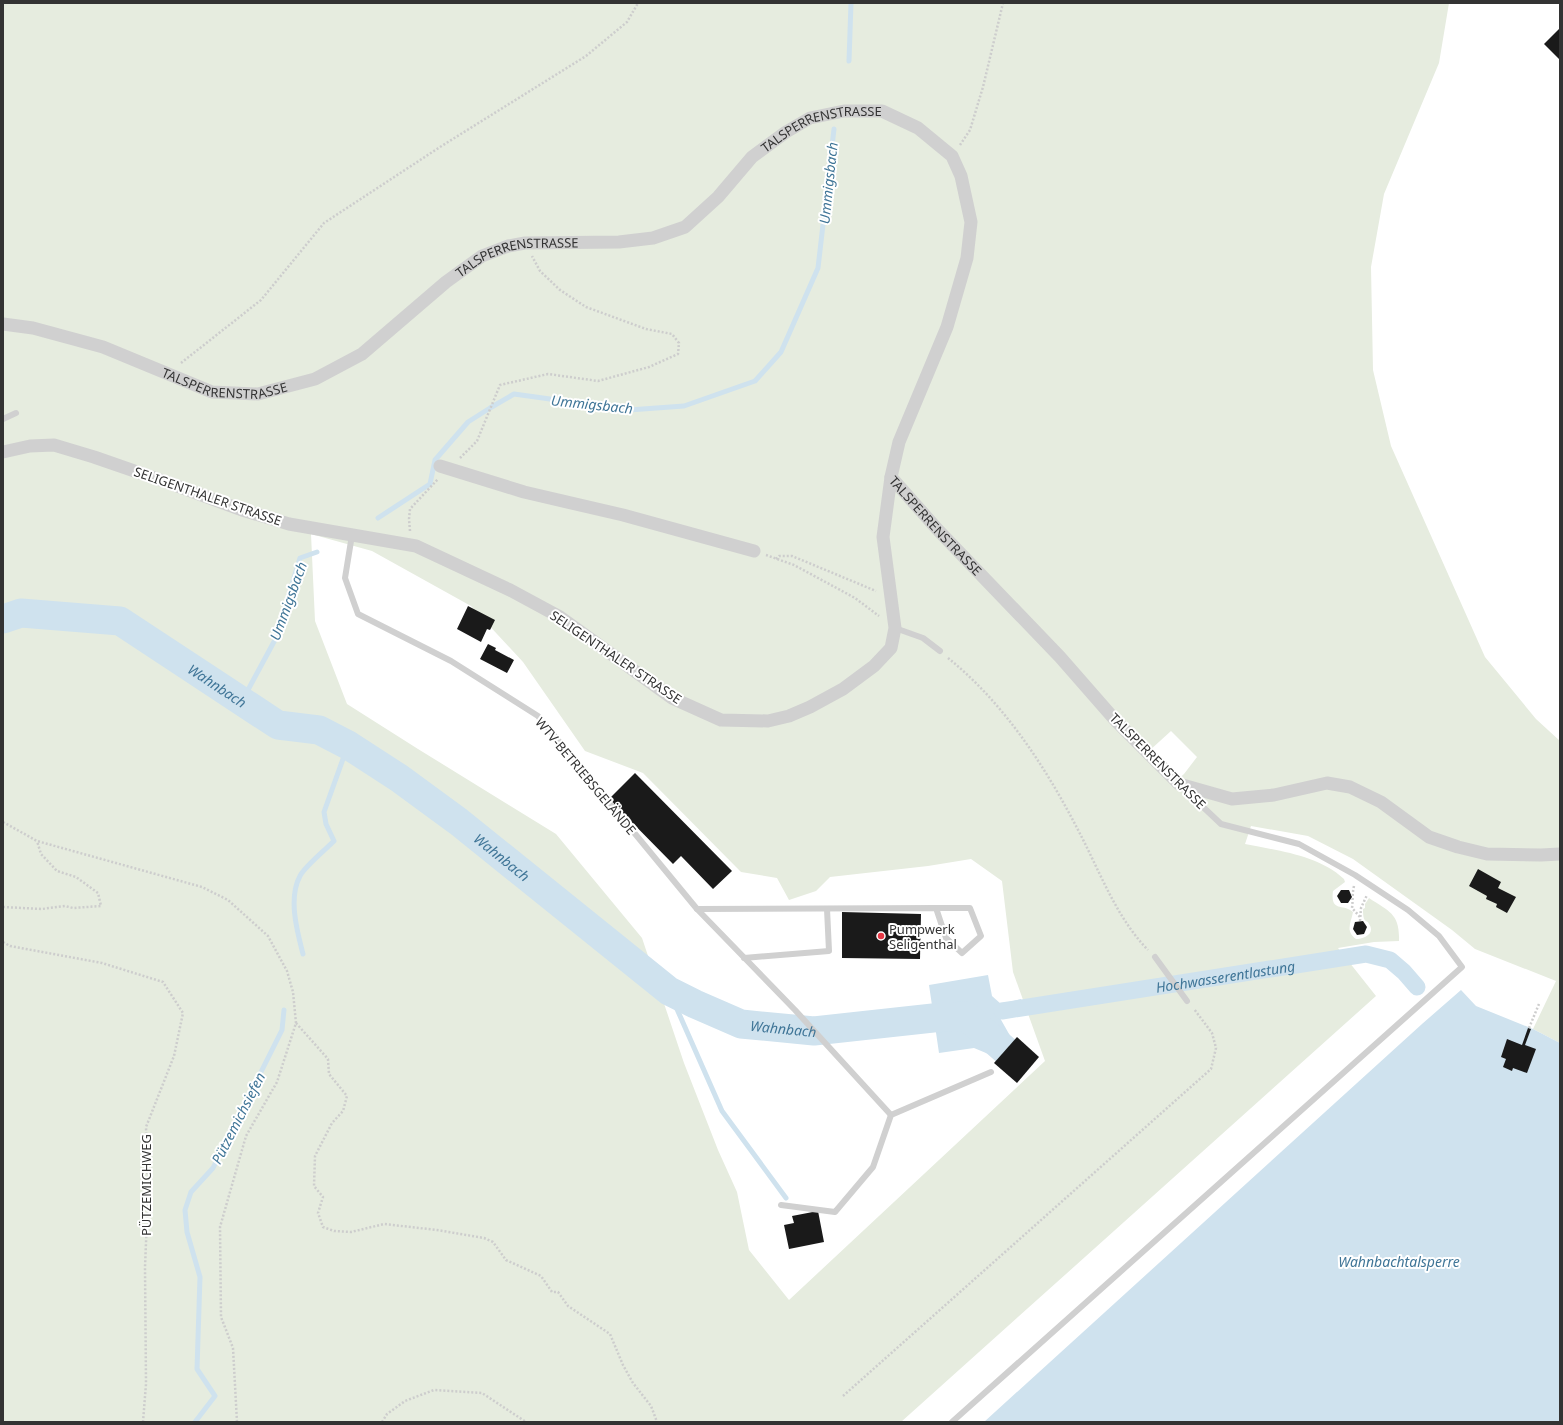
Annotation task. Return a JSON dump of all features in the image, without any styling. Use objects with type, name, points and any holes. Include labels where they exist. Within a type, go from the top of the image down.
[{"type":"street","name":"TALSPERRENSTRASSE","points":[[3,324],[33,328],[103,347],[212,392],[258,394],[315,378],[362,354],[446,282],[482,256],[508,246],[525,243],[619,242],[653,238],[685,227],[718,198],[752,157],[786,132],[810,118],[844,111],[882,111],[918,128],[952,156],[961,176],[971,222],[967,258],[947,327],[899,442],[891,477],[938,530],[1060,657],[1116,721],[1179,784]]},
{"type":"street","name":"SELIGENTHALER STRASSE","points":[[3,452],[30,446],[54,445],[161,480],[242,510],[289,524],[416,546],[510,590],[560,617],[672,698],[721,720],[768,721],[789,716],[844,689],[874,666],[891,648],[895,628],[883,537],[891,477]]},
{"type":"street","points":[[442,470],[524,492],[622,515],[754,551]]},
{"type":"street","points":[[1179,784],[1232,799],[1274,795],[1326,782],[1350,787],[1381,802],[1429,837],[1458,848],[1487,854],[1560,854]]},
{"type":"lane","points":[[3,418],[16,414]]},
{"type":"lane","name":"WTV-BETRIEBSGELÄNDE","points":[[352,535],[346,578],[358,614],[451,661],[538,716],[697,909],[796,1010],[891,1115]]},
{"type":"lane","points":[[895,628],[923,638],[940,651]]},
{"type":"lane","name":"TALSPERRENSTRASSE","points":[[952,1422],[1462,967],[1439,936],[1408,910],[1357,876],[1299,844],[1221,824],[1179,784]]},
{"type":"lane","points":[[697,909],[827,909],[936,908],[970,908],[981,936],[962,953],[946,938],[936,908]]},
{"type":"lane","points":[[744,958],[828,951],[827,909]]},
{"type":"lane","points":[[1155,957],[1187,1001]]},
{"type":"lane","points":[[781,1205],[835,1212],[873,1167],[891,1115],[991,1072]]},
{"type":"path","points":[[167,374],[261,300],[324,223],[440,147],[586,56],[626,22],[638,3]]},
{"type":"path","points":[[952,156],[970,130],[983,87],[1003,3]]},
{"type":"path","points":[[458,460],[477,442],[500,385],[548,374],[598,381],[649,367],[678,354],[679,343],[672,334],[646,329],[586,307],[560,290],[540,271],[525,243]]},
{"type":"path","points":[[416,546],[409,529],[410,509],[442,470]]},
{"type":"path","points":[[754,551],[794,565],[855,598],[895,628]]},
{"type":"path","points":[[776,559],[778,556],[792,556],[891,597]]},
{"type":"path","points":[[940,651],[966,672],[998,708],[1045,770],[1077,828],[1105,886],[1136,937],[1155,957]]},
{"type":"path","points":[[3,822],[37,841],[202,888],[228,900],[268,936],[287,971],[293,992],[296,1023],[277,1082],[246,1136],[220,1227],[221,1317],[233,1348],[237,1422]]},
{"type":"path","points":[[3,907],[42,909],[65,906],[73,908],[101,906],[98,893],[76,877],[57,871],[41,854],[37,841]]},
{"type":"path","points":[[1357,876],[1352,892],[1352,908],[1360,917]]},
{"type":"path","points":[[1360,921],[1363,903],[1373,887]]},
{"type":"path","name":"PÜTZEMICHWEG","points":[[3,942],[10,946],[102,963],[163,982],[183,1013],[174,1056],[146,1127],[148,1194],[145,1267],[146,1384],[143,1422]]},
{"type":"path","points":[[843,1396],[1211,1069],[1216,1048],[1212,1033],[1187,1001]]},
{"type":"path","points":[[1529,1028],[1539,1004]]},
{"type":"path","points":[[296,1023],[328,1059],[329,1074],[347,1096],[343,1111],[332,1123],[315,1156],[314,1186],[322,1197],[318,1213],[323,1227],[334,1231],[350,1232],[384,1224],[484,1238],[493,1242],[506,1260],[541,1276],[552,1292],[558,1292],[568,1306],[610,1334],[630,1377],[651,1406],[657,1422]]},
{"type":"path","points":[[382,1422],[387,1414],[405,1401],[434,1390],[482,1393],[526,1422]]},
{"type":"shaded area","points":[[3,3],[1449,3],[1439,63],[1384,194],[1371,267],[1373,370],[1391,446],[1485,657],[1536,719],[1560,741],[1560,1043],[1533,1029],[1556,981],[1475,949],[1452,930],[1353,859],[1308,836],[1251,826],[1245,844],[1310,859],[1334,871],[1344,879],[1345,882],[1333,891],[1333,898],[1336,905],[1349,909],[1353,912],[1350,930],[1356,939],[1365,937],[1371,931],[1371,928],[1364,919],[1363,914],[1363,909],[1365,908],[1365,904],[1369,898],[1388,911],[1395,919],[1398,925],[1399,941],[1374,942],[1338,948],[1376,996],[901,1422],[3,1422]],"holes":[[[311,534],[372,551],[471,606],[523,662],[585,751],[643,773],[741,872],[777,878],[789,900],[816,891],[830,877],[928,866],[971,859],[1002,881],[1013,972],[1045,1061],[789,1300],[749,1250],[737,1192],[718,1150],[684,1063],[642,938],[556,834],[347,704],[315,621]],[[1171,731],[1197,757],[1184,774],[1177,780],[1149,751]]]},
{"type":"water","points":[[988,975],[992,996],[1001,1004],[1021,999],[1025,1013],[1000,1018],[1013,1041],[998,1058],[974,1048],[939,1053],[929,985]]},
{"type":"water","name":"Wahnbachtalsperre","points":[[1461,990],[1476,1006],[1533,1029],[1560,1043],[1560,1422],[984,1422],[1422,1024]]},
{"type":"building","points":[[1560,28],[1560,60],[1544,44]]},
{"type":"building","points":[[468,606],[495,620],[490,630],[487,629],[481,642],[457,629]]},
{"type":"building","points":[[488,644],[496,648],[495,650],[514,660],[507,673],[480,659]]},
{"type":"building","points":[[635,773],[732,871],[713,889],[681,856],[673,864],[609,799]]},
{"type":"building","points":[[1478,869],[1501,882],[1498,888],[1516,897],[1507,913],[1496,907],[1497,904],[1486,899],[1487,896],[1469,886]]},
{"type":"building","points":[[1341,890],[1349,890],[1352,897],[1348,903],[1341,903],[1337,896]]},
{"type":"building","name":"Pumpwerk Seligenthal","points":[[842,912],[921,914],[920,959],[842,958]]},
{"type":"building","points":[[1363,921],[1367,927],[1364,934],[1357,935],[1353,929],[1355,922]]},
{"type":"building","points":[[1528,1028],[1531,1029],[1525,1045],[1536,1049],[1527,1073],[1513,1068],[1512,1071],[1503,1067],[1506,1059],[1501,1057],[1507,1039],[1522,1045]]},
{"type":"building","points":[[1017,1037],[1039,1057],[1017,1083],[994,1063]]},
{"type":"building","points":[[818,1211],[824,1242],[789,1249],[784,1225],[794,1223],[792,1216]]},
{"type":"waterway","name":"Ummigsbach","points":[[849,61],[851,3]]},
{"type":"waterway","name":"Ummigsbach","points":[[378,518],[430,484],[435,460],[468,422],[514,394],[629,410],[684,406],[755,381],[781,352],[818,268],[834,129]]},
{"type":"waterway","name":"Ummigsbach","points":[[242,701],[276,638],[300,558],[317,552]]},
{"type":"waterway","name":"Wahnbach","points":[[3,619],[21,613],[120,621],[278,725],[319,730],[348,745],[399,778],[459,822],[669,991],[741,1024],[814,1031],[933,1018],[966,1016],[1005,1050]]},
{"type":"waterway","name":"Pützemichsiefen","points":[[303,954],[295,915],[294,904],[296,885],[302,872],[334,841],[326,824],[324,812],[348,745]]},
{"type":"waterway","name":"Hochwasserentlastung","points":[[1002,1011],[1366,954],[1390,960],[1404,972],[1417,987]]},
{"type":"waterway","points":[[669,991],[722,1111],[786,1198]]},
{"type":"waterway","name":"Pützemichsiefen","points":[[195,1422],[215,1396],[197,1369],[200,1277],[187,1232],[185,1210],[191,1192],[213,1168],[282,1030],[284,1010]]},
{"type":"place","name":"Pumpwerk Seligenthal","points":[[881,936]]}]
